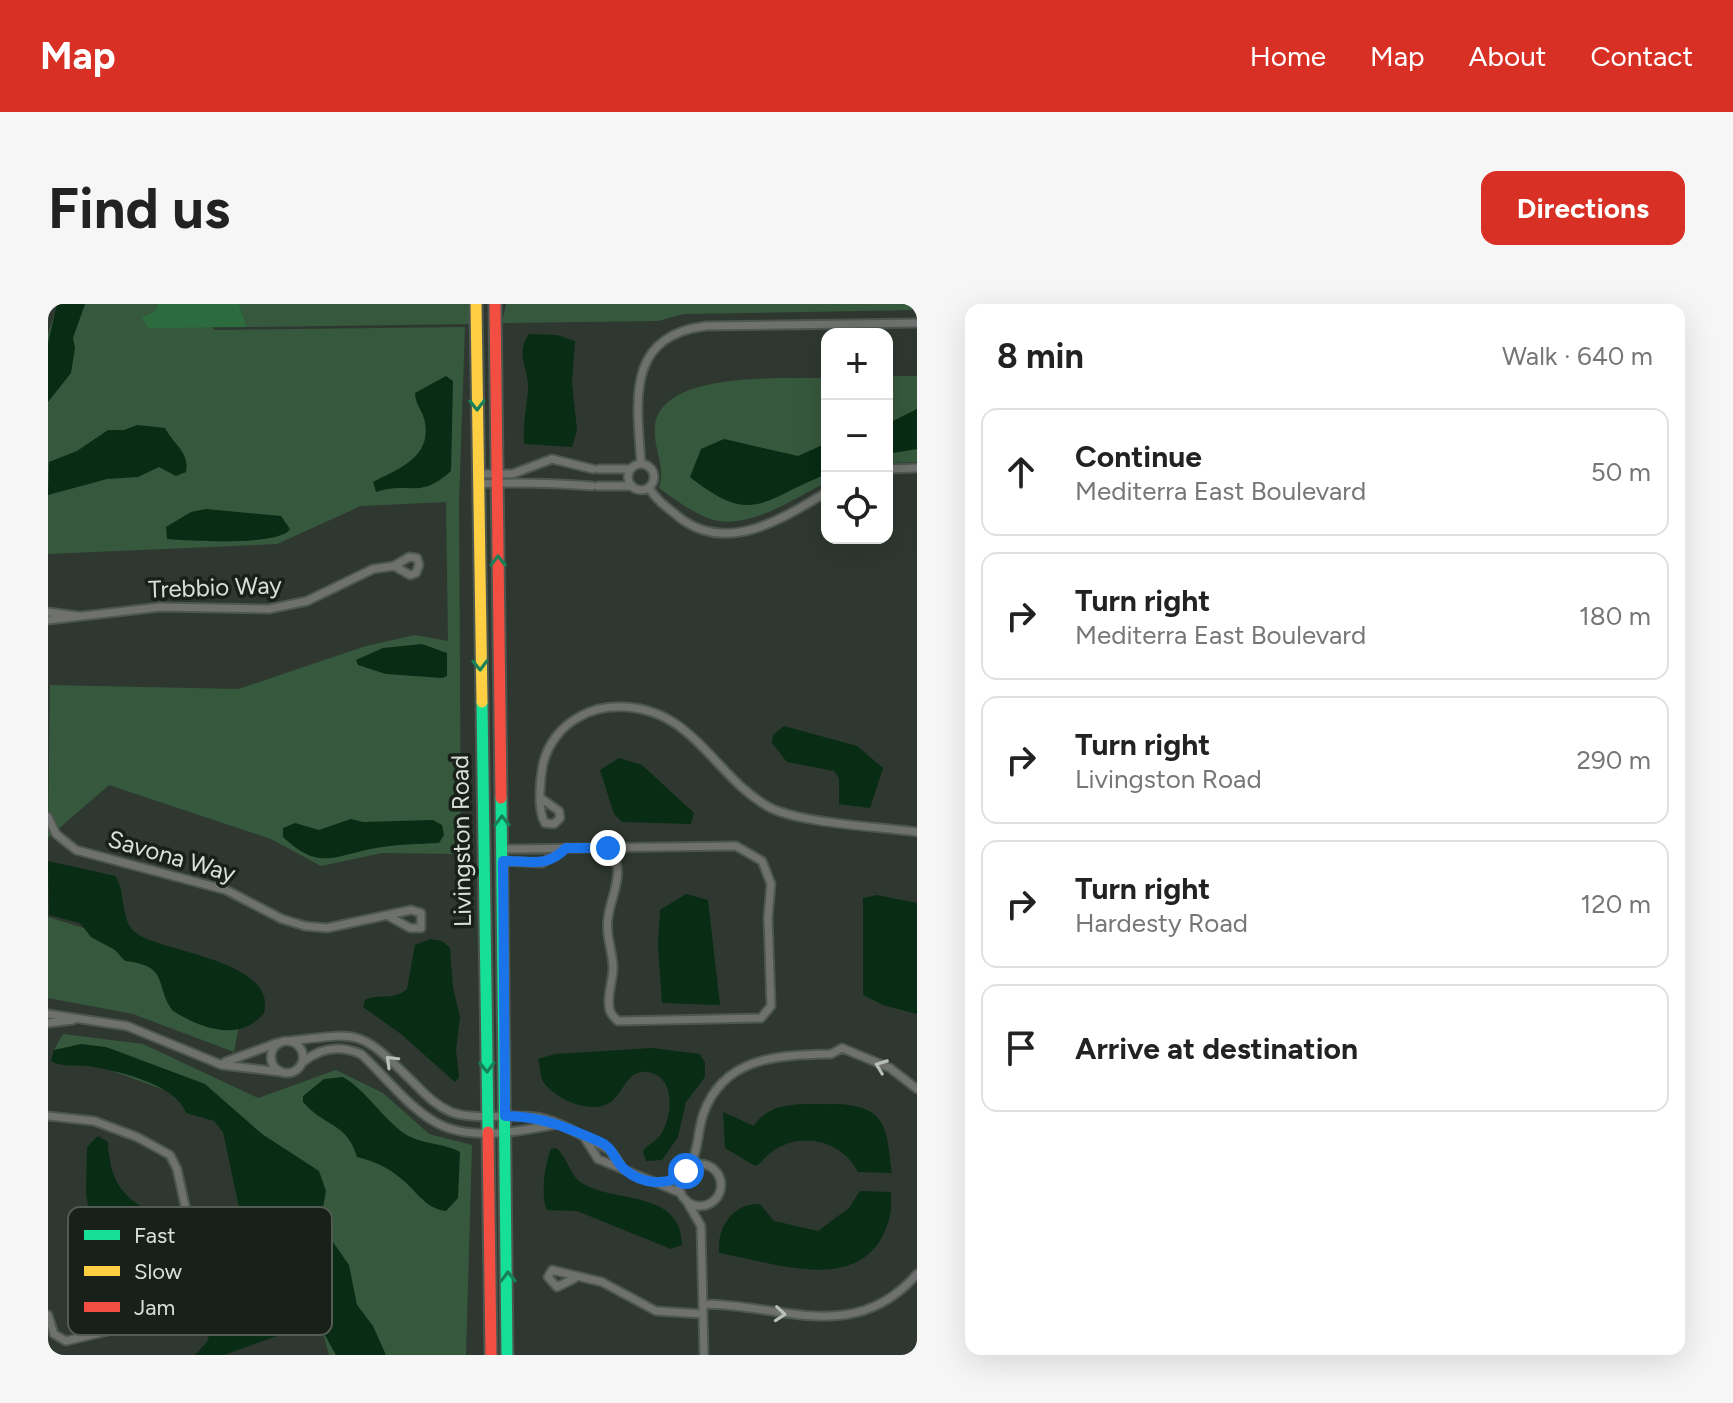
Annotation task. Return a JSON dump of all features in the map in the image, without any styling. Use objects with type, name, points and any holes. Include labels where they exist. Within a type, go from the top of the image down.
[{"type":"main road","name":"Livingston Road","points":[[476,304],[491,1355]]},
{"type":"main road","name":"Livingston Road","points":[[495,304],[507,1355]]},
{"type":"street","points":[[641,464],[641,372],[648,356],[673,332],[706,326],[917,323]]},
{"type":"street","points":[[497,478],[525,471],[552,459],[596,469],[630,469],[641,464]]},
{"type":"street","points":[[641,464],[654,473],[649,488]]},
{"type":"street","points":[[579,465],[579,485]]},
{"type":"street","points":[[893,469],[917,468]]},
{"type":"street","points":[[630,469],[628,478],[631,486]]},
{"type":"street","points":[[478,479],[538,481],[560,487],[649,488]]},
{"type":"street","points":[[649,488],[656,499],[697,530],[719,534],[750,532],[821,495]]},
{"type":"street","name":"Trebbio Way","points":[[48,620],[160,607],[269,609],[307,601],[364,573],[394,566]]},
{"type":"street","name":"Trebbio Way","points":[[48,612],[78,616]]},
{"type":"street","points":[[542,799],[544,760],[558,734],[571,721],[589,711],[610,706],[637,708],[682,727],[768,807],[849,824],[917,832]]},
{"type":"street","name":"Savona Way","points":[[48,817],[56,834],[76,850],[226,890],[282,919],[327,928],[390,917]]},
{"type":"street","points":[[502,855],[566,848],[736,846],[762,861],[771,884],[768,917],[771,1006],[761,1018],[618,1021],[612,1015],[609,1008],[613,970],[607,932],[608,916],[618,886],[614,854],[608,848]]},
{"type":"street","points":[[502,855],[542,863],[554,859],[566,848]]},
{"type":"street","points":[[48,1014],[127,1026],[215,1063],[282,1072],[292,1072],[303,1062],[330,1049],[352,1050],[361,1054],[436,1123],[457,1130],[488,1132],[558,1124]]},
{"type":"street","points":[[48,1023],[88,1019]]},
{"type":"street","points":[[215,1063],[238,1060],[281,1042],[331,1033],[364,1039],[385,1054],[437,1104],[461,1115],[540,1117],[610,1148],[622,1168]]},
{"type":"street","points":[[290,1041],[301,1048],[303,1062]]},
{"type":"street","points":[[281,1042],[273,1049],[271,1060],[282,1072]]},
{"type":"street","points":[[701,1226],[684,1197],[686,1171],[699,1146],[701,1123],[708,1103],[739,1069],[768,1056],[831,1054],[842,1048],[890,1068],[917,1089]]},
{"type":"street","points":[[48,1116],[94,1121],[154,1145],[170,1155],[177,1169],[185,1207]]},
{"type":"street","points":[[584,1137],[598,1159],[656,1183],[699,1206],[712,1203]]},
{"type":"street","points":[[699,1146],[710,1167],[718,1174],[721,1184],[701,1226],[704,1355]]},
{"type":"street","points":[[656,1183],[686,1171],[710,1167]]},
{"type":"street","points":[[703,1304],[726,1303],[787,1314],[839,1316],[878,1305],[917,1274]]},
{"type":"street","points":[[575,1278],[602,1282],[656,1311],[703,1314]]},
{"type":"street","points":[[48,1315],[54,1334],[66,1341],[93,1335]]},
{"type":"shaded area","points":[[57,304],[85,304],[73,338],[75,348],[71,373],[48,402],[48,343]]},
{"type":"shaded area","points":[[58,304],[187,304],[215,330],[465,327],[459,502],[461,854],[382,853],[321,866],[271,839],[109,785],[48,838],[50,685],[238,689],[366,646],[415,635],[448,641],[446,502],[361,506],[277,544],[48,554],[48,334]]},
{"type":"shaded area","points":[[159,304],[239,304],[247,327],[149,328],[142,318],[155,311]]},
{"type":"shaded area","points":[[239,304],[471,304],[473,324],[247,327]]},
{"type":"shaded area","points":[[506,304],[917,304],[917,310],[684,314],[658,321],[502,323]]},
{"type":"shaded area","points":[[529,334],[557,335],[575,341],[572,383],[577,430],[572,447],[524,444],[528,384],[523,349]]},
{"type":"shaded area","points":[[446,376],[453,381],[451,471],[431,485],[376,492],[373,482],[411,461],[423,445],[425,423],[415,393]]},
{"type":"shaded area","points":[[893,376],[917,376],[917,462],[893,463]]},
{"type":"shaded area","points":[[821,378],[821,485],[753,517],[738,521],[708,518],[659,488],[661,472],[655,427],[662,409],[678,395],[700,387],[756,379]]},
{"type":"shaded area","points":[[917,409],[917,449],[893,453],[893,421]]},
{"type":"shaded area","points":[[137,425],[165,428],[186,459],[186,472],[176,476],[159,467],[138,477],[107,479],[48,495],[49,462],[77,451],[108,430],[124,430]]},
{"type":"shaded area","points":[[724,439],[798,456],[821,446],[821,477],[771,500],[744,505],[711,492],[690,477],[701,449]]},
{"type":"shaded area","points":[[206,509],[281,516],[290,529],[270,538],[253,540],[167,539],[166,527],[191,512]]},
{"type":"shaded area","points":[[422,644],[447,653],[447,676],[386,674],[358,665],[356,660],[383,648]]},
{"type":"shaded area","points":[[784,726],[857,746],[883,768],[870,808],[839,804],[839,778],[834,771],[787,762],[772,743],[773,735]]},
{"type":"shaded area","points":[[619,758],[642,765],[694,813],[691,824],[622,822],[614,814],[600,770]]},
{"type":"shaded area","points":[[351,819],[363,822],[433,820],[442,825],[444,835],[439,843],[384,847],[328,858],[307,854],[283,837],[283,828],[295,823],[319,830]]},
{"type":"shaded area","points":[[48,861],[115,876],[127,921],[136,933],[236,969],[253,981],[264,995],[264,1013],[243,1028],[220,1030],[195,1023],[173,1011],[159,978],[149,967],[125,961],[115,950],[91,937],[80,923],[49,915]]},
{"type":"shaded area","points":[[686,894],[708,900],[720,1005],[662,1003],[658,945],[660,910]]},
{"type":"shaded area","points":[[877,895],[917,903],[917,1014],[883,1005],[863,995],[863,898]]},
{"type":"shaded area","points":[[48,917],[84,928],[241,1014],[234,1052],[133,1014],[48,998]]},
{"type":"shaded area","points":[[430,939],[442,941],[450,948],[453,988],[460,1017],[456,1050],[459,1077],[455,1082],[401,1034],[363,1007],[365,1000],[397,995],[407,989],[415,945]]},
{"type":"shaded area","points":[[63,1034],[143,1044],[258,1098],[336,1070],[383,1093],[429,1134],[472,1145],[466,1355],[329,1355],[323,1335],[332,1335],[332,1207],[270,1207],[258,1178],[209,1106],[54,1050]]},
{"type":"shaded area","points":[[81,1044],[106,1047],[205,1084],[262,1134],[319,1171],[326,1191],[323,1207],[239,1207],[223,1132],[214,1121],[186,1113],[172,1095],[147,1081],[105,1069],[51,1061],[54,1050]]},
{"type":"shaded area","points":[[652,1048],[700,1054],[705,1063],[705,1077],[686,1102],[678,1137],[662,1160],[646,1161],[643,1151],[661,1134],[668,1117],[669,1097],[663,1080],[656,1075],[640,1072],[630,1078],[611,1102],[603,1106],[585,1106],[566,1100],[550,1089],[543,1081],[538,1059],[555,1054]]},
{"type":"shaded area","points":[[343,1077],[405,1134],[460,1152],[458,1198],[446,1211],[431,1206],[389,1170],[357,1157],[347,1137],[303,1102],[303,1096],[324,1079]]},
{"type":"shaded area","points":[[835,1104],[866,1109],[882,1123],[892,1173],[858,1172],[841,1152],[830,1145],[805,1140],[780,1147],[755,1166],[725,1148],[723,1112],[754,1126],[761,1117],[780,1107]]},
{"type":"shaded area","points":[[98,1136],[108,1142],[111,1165],[118,1184],[124,1193],[143,1207],[88,1207],[87,1147]]},
{"type":"shaded area","points":[[556,1148],[582,1183],[659,1206],[671,1215],[679,1227],[682,1245],[671,1249],[577,1211],[547,1210],[545,1171],[551,1149]]},
{"type":"shaded area","points":[[860,1191],[891,1192],[891,1211],[881,1239],[867,1255],[849,1265],[807,1269],[719,1253],[724,1226],[734,1212],[742,1208],[760,1204],[774,1221],[818,1231],[849,1208]]},
{"type":"shaded area","points":[[332,1241],[349,1265],[357,1305],[373,1326],[386,1355],[336,1355],[325,1335],[332,1335]]},
{"type":"shaded area","points":[[209,1335],[280,1335],[224,1355],[195,1355]]},
{"type":"traffic: fast","points":[[482,702],[488,1132]]},
{"type":"traffic: fast","points":[[501,798],[507,1355]]},
{"type":"traffic: slow","points":[[476,304],[482,702]]},
{"type":"traffic: jam","points":[[495,304],[501,798]]},
{"type":"traffic: jam","points":[[488,1132],[491,1355]]},
{"type":"route","points":[[608,848],[566,848],[554,859],[542,863],[503,861],[505,1116],[540,1117],[601,1142],[610,1148],[622,1168],[644,1180],[667,1182],[686,1171]]}]
